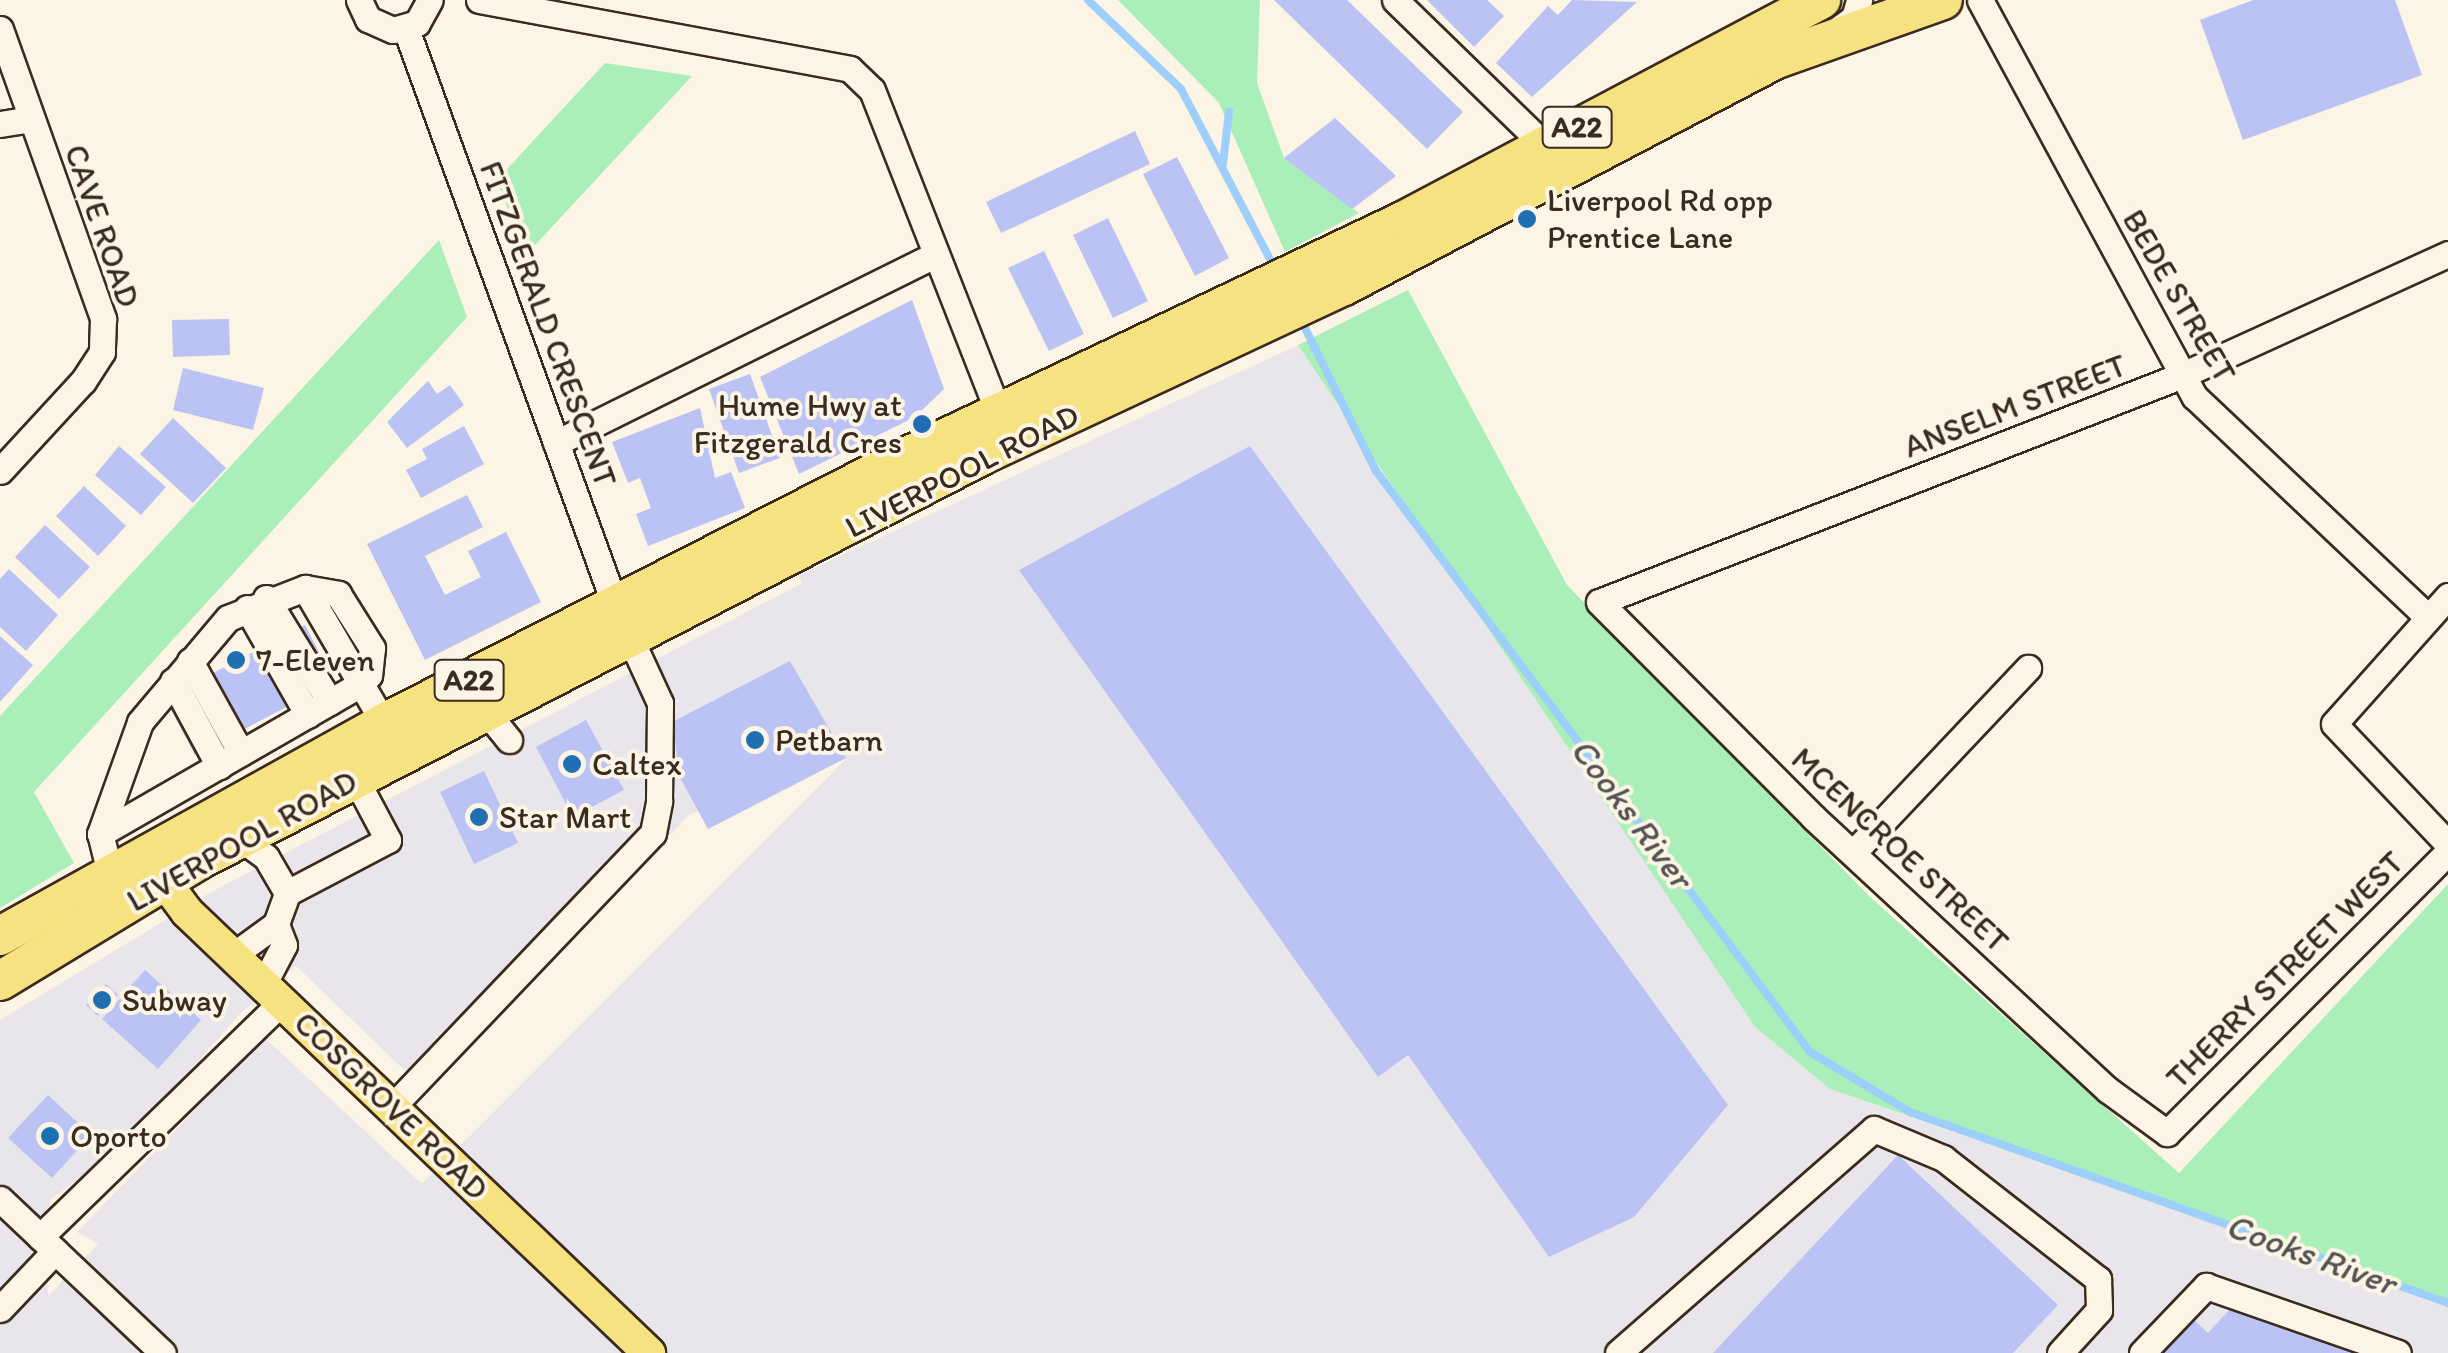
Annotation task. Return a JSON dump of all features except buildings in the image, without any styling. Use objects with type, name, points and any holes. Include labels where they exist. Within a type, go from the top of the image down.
[{"type":"highway","name":"LIVERPOOL ROAD","points":[[1338,270],[1544,145],[1821,0]]},
{"type":"highway","name":"LIVERPOOL ROAD","points":[[0,981],[241,839],[484,709],[631,640],[987,454],[1236,318],[1818,42],[1873,6],[1943,0]]},
{"type":"highway","name":"LIVERPOOL ROAD","points":[[0,936],[117,851],[384,723],[998,412],[1236,318]]},
{"type":"main road","name":"COSGROVE ROAD","points":[[117,851],[164,881],[232,956],[649,1353]]},
{"type":"street","points":[[359,0],[379,27],[406,28],[430,0]]},
{"type":"street","points":[[479,0],[850,69],[872,90],[998,412]]},
{"type":"street","points":[[1396,0],[1544,145]]},
{"type":"street","name":"BEDE STREET","points":[[1980,0],[2180,376],[2428,617]]},
{"type":"street","name":"FITZGERALD CRESCENT","points":[[392,1107],[653,833],[660,703],[615,605],[406,28]]},
{"type":"street","name":"CAVE ROAD","points":[[0,29],[103,320],[102,352],[0,471]]},
{"type":"street","points":[[0,124],[31,119]]},
{"type":"street","points":[[556,443],[936,254]]},
{"type":"street","name":"ANSELM STREET","points":[[1598,602],[2180,376],[2448,254]]},
{"type":"street","points":[[117,851],[122,754],[182,671],[256,603],[304,588],[384,723]]},
{"type":"street","points":[[2448,596],[2334,724],[2448,848]]},
{"type":"street","name":"MCENCROE STREET","points":[[1598,602],[1853,853],[2167,1134]]},
{"type":"street","points":[[256,603],[319,708]]},
{"type":"street","points":[[1853,853],[2028,668]]},
{"type":"street","points":[[182,671],[230,760]]},
{"type":"street","points":[[117,851],[230,760],[361,684]]},
{"type":"street","points":[[484,709],[509,740]]},
{"type":"street","points":[[232,956],[276,924],[287,892],[388,840],[355,778]]},
{"type":"street","points":[[241,839],[266,858],[287,892]]},
{"type":"street","name":"THERRY STREET WEST","points":[[2167,1134],[2448,848]]},
{"type":"street","points":[[0,1309],[47,1244],[272,993],[284,945],[276,924]]},
{"type":"street","points":[[1618,1353],[1874,1129],[1943,1158],[2098,1279],[2099,1310],[2060,1353]]},
{"type":"street","points":[[0,1199],[163,1353]]},
{"type":"street","points":[[2142,1353],[2206,1286],[2398,1353]]},
{"type":"shaded area","points":[[1298,345],[1755,1027],[1830,1089],[2448,1304],[2448,1353],[0,1353],[0,1020],[215,890],[802,583],[799,575]],"holes":[[[847,758],[422,1184],[265,1038],[77,1232],[98,1244],[48,1296],[50,1200],[122,1147],[239,1015],[296,966],[426,1091],[689,815],[704,809],[716,819]]]},
{"type":"green space","points":[[1118,0],[1260,0],[1257,83],[1284,158],[1359,213],[1285,252],[1219,103]]},
{"type":"green space","points":[[605,63],[692,76],[525,256],[497,180]]},
{"type":"green space","points":[[439,240],[467,317],[34,792],[74,863],[0,908],[0,716]]},
{"type":"green space","points":[[1408,290],[1567,585],[1869,896],[2179,1173],[2448,884],[2448,1300],[1830,1089],[1755,1027],[1298,345]]},
{"type":"waterway","name":"Cooks River","points":[[1088,0],[1181,89],[1274,267]]},
{"type":"waterway","points":[[1223,164],[1229,111]]},
{"type":"waterway","name":"Cooks River","points":[[1301,320],[1376,471],[1810,1052],[1910,1112],[2448,1303]]},
{"type":"place","name":"Liverpool Rd opp Prentice Lane","points":[[1527,219]]},
{"type":"place","name":"Hume Hwy at Fitzgerald Cres","points":[[922,424]]},
{"type":"place","name":"7-Eleven","points":[[236,660]]},
{"type":"place","name":"Petbarn","points":[[755,740]]},
{"type":"place","name":"Caltex","points":[[572,764]]},
{"type":"place","name":"Star Mart","points":[[479,817]]},
{"type":"place","name":"Subway","points":[[102,1000]]},
{"type":"place","name":"Oporto","points":[[50,1136]]}]
